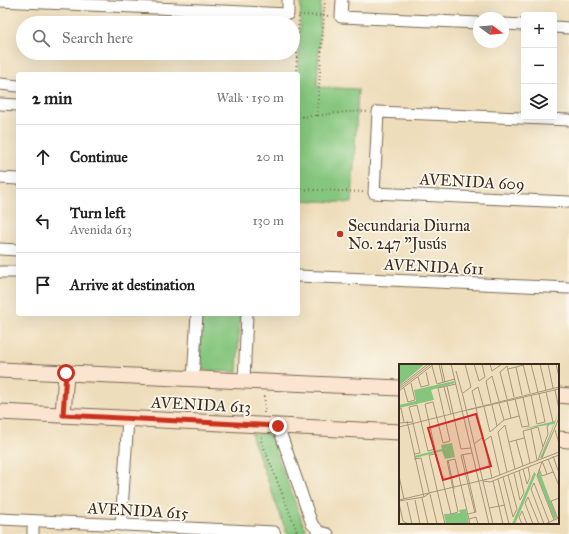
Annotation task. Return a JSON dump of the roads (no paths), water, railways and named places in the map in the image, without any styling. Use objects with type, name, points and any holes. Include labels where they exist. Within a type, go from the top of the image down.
[{"type":"street","points":[[0,1],[119,3],[293,15],[288,0]]},
{"type":"street","points":[[342,0],[341,17],[473,23]]},
{"type":"street","points":[[509,25],[521,26]]},
{"type":"street","points":[[557,27],[569,28]]},
{"type":"street","points":[[0,84],[16,86]]},
{"type":"street","points":[[0,104],[16,105]]},
{"type":"street","name":"AVENIDA 609","points":[[569,120],[378,112],[374,193],[569,202]]},
{"type":"street","points":[[0,178],[16,179]]},
{"type":"street","points":[[0,249],[16,250]]},
{"type":"street","points":[[0,272],[16,272]]},
{"type":"street","name":"AVENIDA 611","points":[[300,276],[569,288]]},
{"type":"street","points":[[194,379],[197,316]]},
{"type":"street","points":[[244,381],[247,316]]},
{"type":"street","name":"AVENIDA 613","points":[[0,370],[399,388]]},
{"type":"street","points":[[63,415],[66,373]]},
{"type":"street","points":[[559,395],[569,396]]},
{"type":"street","name":"AVENIDA 613","points":[[0,412],[399,432]]},
{"type":"street","points":[[121,526],[128,419]]},
{"type":"street","points":[[271,426],[312,524],[324,533]]},
{"type":"street","name":"AVENIDA 615","points":[[0,519],[274,533]]},
{"type":"street","points":[[33,521],[33,534]]},
{"type":"place","name":"Secundaria Diurna No. 247 \"Jusús","points":[[340,234]]}]
